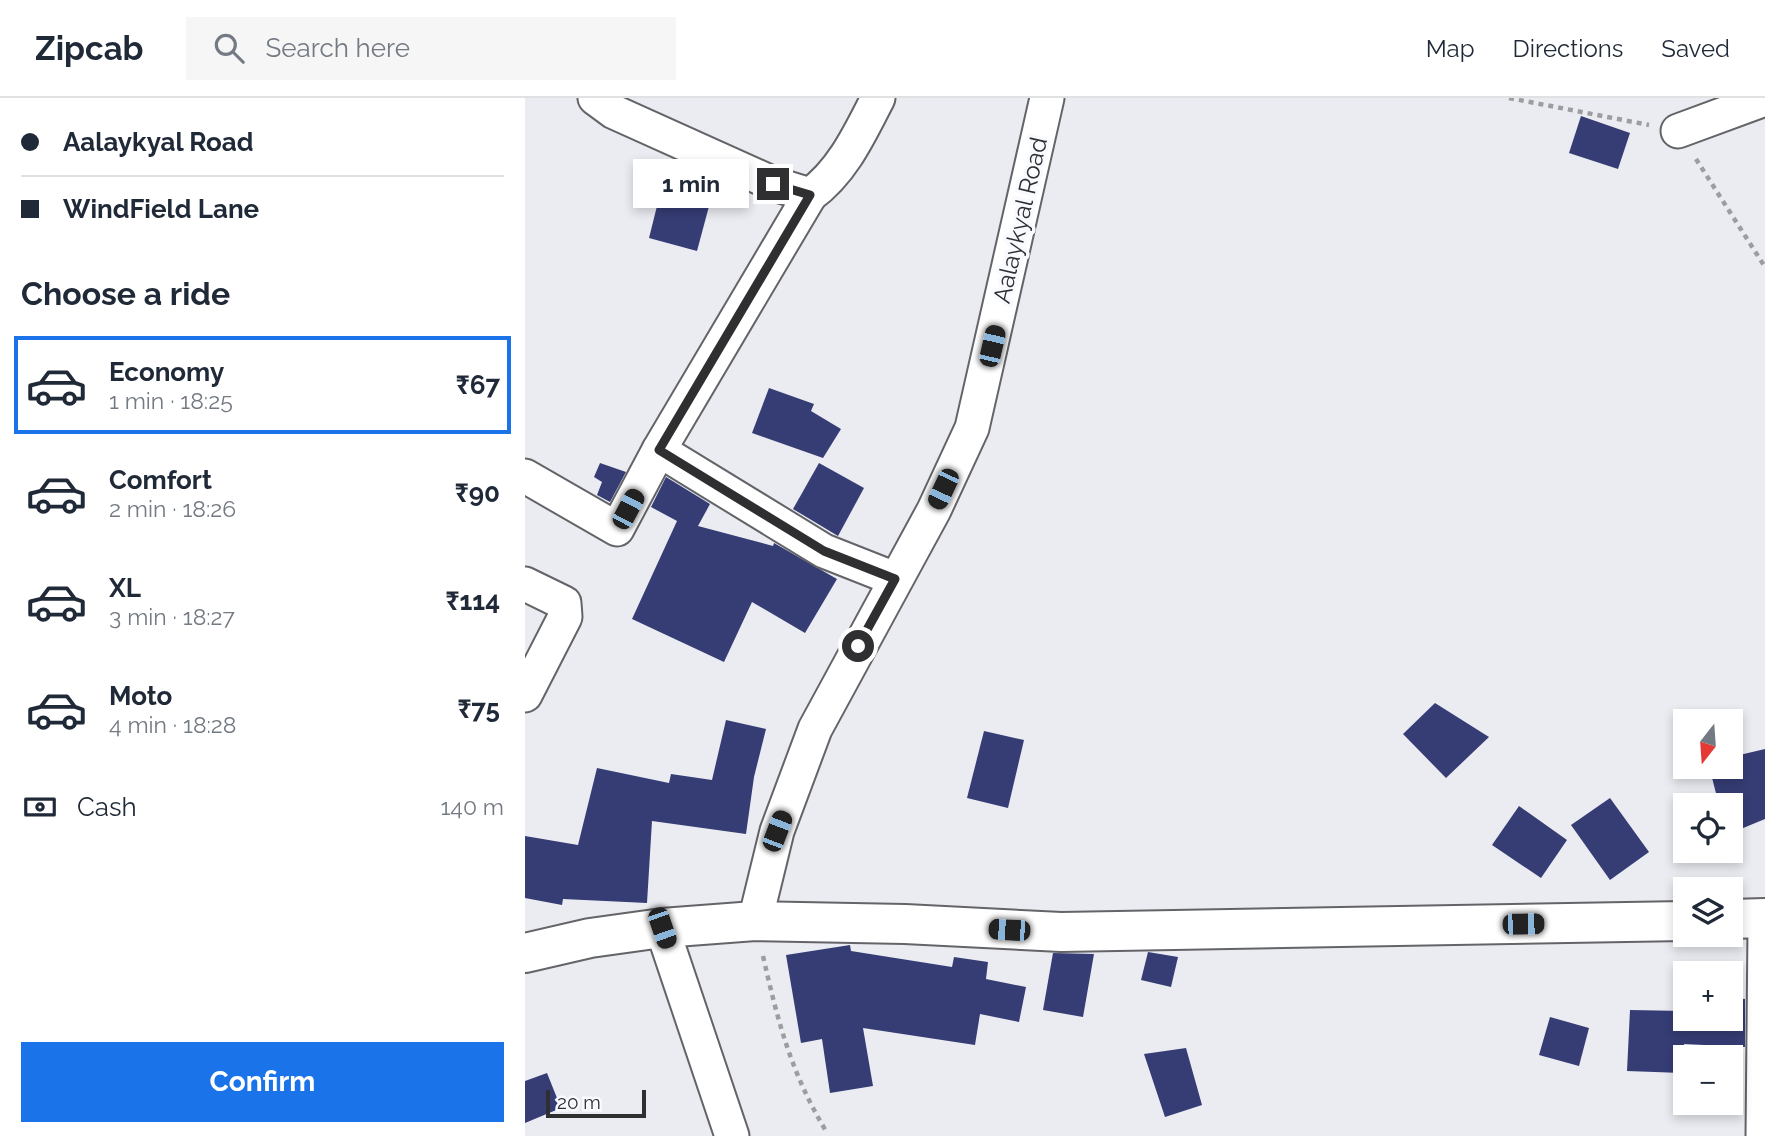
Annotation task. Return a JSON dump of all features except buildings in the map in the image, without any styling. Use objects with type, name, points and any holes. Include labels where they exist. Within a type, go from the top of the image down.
[{"type":"main road","points":[[1743,919],[1765,918]]},
{"type":"main road","points":[[525,953],[590,937],[662,928],[755,922],[905,924],[1061,932],[1673,921]]},
{"type":"street","points":[[595,98],[614,112],[773,184],[810,195]]},
{"type":"street","points":[[525,476],[617,529],[659,450],[810,195],[826,183],[853,145],[878,98]]},
{"type":"street","name":"Aalaykyal Road","points":[[755,922],[777,831],[815,729],[934,510],[972,428],[1047,98]]},
{"type":"street","points":[[1678,131],[1765,99]]},
{"type":"street","points":[[659,450],[824,551],[895,579]]},
{"type":"street","points":[[525,584],[565,603],[565,617],[525,695]]},
{"type":"street","points":[[1763,1136],[1765,926]]},
{"type":"street","points":[[662,928],[732,1136]]},
{"type":"path","points":[[1509,98],[1678,131],[1765,267]]},
{"type":"path","points":[[755,922],[779,1026],[802,1091],[826,1131]]},
{"type":"route","points":[[773,184],[810,195],[659,450],[824,551],[895,579],[858,646]]}]
